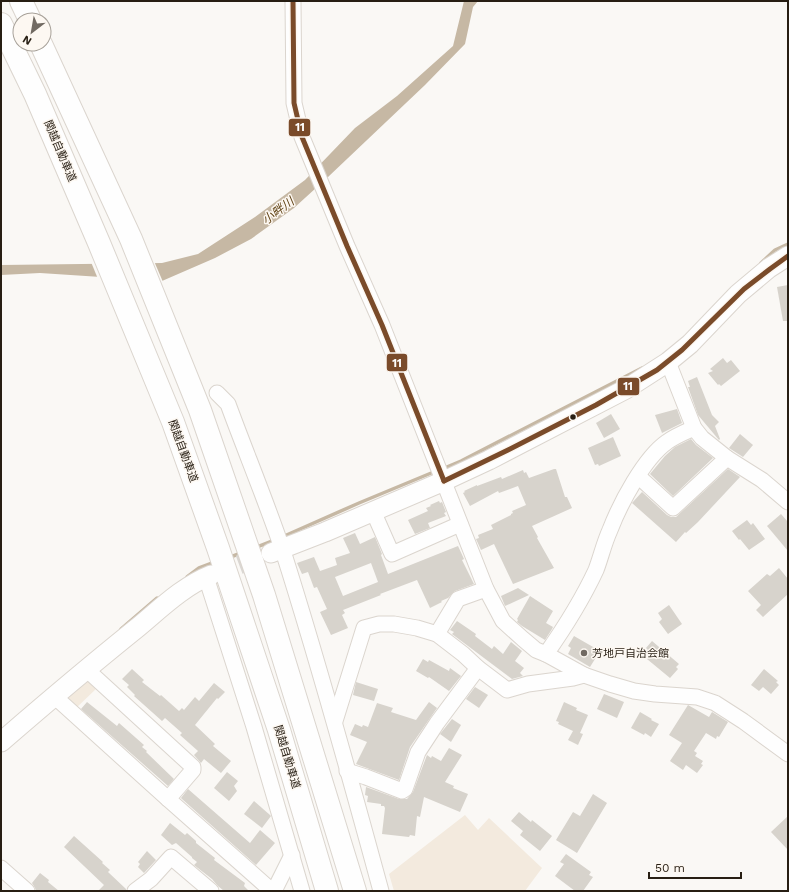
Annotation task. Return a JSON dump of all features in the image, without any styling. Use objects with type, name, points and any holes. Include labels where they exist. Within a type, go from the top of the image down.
[{"type":"highway","points":[[21,1],[26,12]]},
{"type":"highway","name":"関越自動車道","points":[[1,24],[35,94],[99,243],[173,422],[218,548],[279,730],[327,891]]},
{"type":"highway","points":[[45,52],[131,238],[200,410],[264,595],[355,891]]},
{"type":"street","points":[[293,1],[294,103],[302,137],[347,246],[382,325],[486,589],[503,621],[536,650],[584,675],[634,691],[698,697],[715,703],[743,721],[788,754]]},
{"type":"street","points":[[276,551],[373,511],[441,474],[489,460],[620,393],[668,362],[690,344],[738,294],[759,276],[788,256]]},
{"type":"street","points":[[668,362],[694,428],[713,447],[727,458],[762,480],[788,502]]},
{"type":"street","points":[[217,393],[228,404],[276,551],[335,721],[347,771],[381,891]]},
{"type":"street","points":[[546,654],[566,626],[596,569],[609,530],[638,476],[652,455],[667,442],[694,428]]},
{"type":"street","points":[[638,476],[673,508],[727,458]]},
{"type":"street","points":[[373,511],[392,554],[460,524]]},
{"type":"street","points":[[1,742],[86,669],[182,591],[201,579],[209,576],[302,891]]},
{"type":"street","points":[[437,634],[458,599],[486,589]]},
{"type":"street","points":[[335,721],[364,628],[379,624],[394,624],[417,628],[437,634],[507,690],[528,684],[573,678],[584,675]]},
{"type":"street","points":[[347,771],[402,791],[405,789],[418,752],[437,723],[478,668]]},
{"type":"street","points":[[86,669],[193,767],[194,770],[168,799]]},
{"type":"street","points":[[54,696],[273,891],[292,855]]},
{"type":"street","points":[[135,891],[151,879],[171,857],[211,891]]},
{"type":"street","points":[[1,868],[27,891]]},
{"type":"shaded area","points":[[89,677],[99,686],[73,711],[65,697]]},
{"type":"shaded area","points":[[465,815],[478,830],[489,818],[542,868],[525,891],[394,891],[389,874]]},
{"type":"water","name":"小畔川","points":[[464,1],[478,1],[473,7],[465,44],[425,85],[294,208],[251,239],[215,258],[162,281],[40,273],[1,275],[1,265],[162,263],[198,254],[255,217],[305,180],[355,128],[397,96],[453,46]]},
{"type":"pier","points":[[154,261],[163,282],[98,279],[91,262]]},
{"type":"building","points":[[788,285],[788,321],[783,321],[777,287]]},
{"type":"building","points":[[723,358],[727,363],[731,360],[740,371],[721,386],[719,384],[718,385],[708,373],[713,371],[710,369]]},
{"type":"building","points":[[697,377],[712,415],[719,422],[715,426],[720,439],[719,440],[698,415],[688,387],[690,387],[688,381]]},
{"type":"building","points":[[677,409],[682,423],[662,433],[655,415]]},
{"type":"building","points":[[611,414],[620,429],[604,438],[596,423]]},
{"type":"building","points":[[740,434],[753,445],[743,457],[729,448]]},
{"type":"building","points":[[613,437],[621,456],[599,466],[598,464],[595,465],[588,448]]},
{"type":"building","points":[[691,439],[696,445],[713,458],[673,496],[650,474],[665,456],[675,447]]},
{"type":"building","points":[[556,469],[565,497],[567,497],[572,508],[532,526],[554,568],[513,584],[494,544],[481,550],[476,539],[479,538],[478,535],[493,529],[491,525],[511,515],[513,513],[512,511],[526,505],[518,486],[499,493],[498,491],[470,506],[463,493],[465,492],[464,491],[477,485],[501,477],[502,479],[523,470],[529,478]]},
{"type":"building","points":[[728,469],[740,477],[698,522],[686,533],[685,532],[676,542],[632,503],[642,492],[667,515],[676,517]]},
{"type":"building","points":[[439,501],[440,503],[442,502],[446,516],[428,523],[430,528],[415,534],[408,520],[428,511],[426,508]]},
{"type":"building","points":[[781,514],[788,522],[788,551],[767,526]]},
{"type":"building","points":[[747,520],[751,525],[753,523],[765,539],[749,550],[732,531]]},
{"type":"building","points":[[355,533],[360,544],[375,537],[388,574],[458,546],[464,559],[462,560],[474,584],[455,591],[448,598],[430,608],[417,580],[343,610],[345,613],[342,615],[348,628],[331,635],[320,612],[327,609],[317,587],[314,588],[308,572],[302,574],[297,563],[314,557],[320,571],[337,565],[335,558],[350,553],[343,538]],"holes":[[[371,563],[378,582],[343,596],[335,577]]]},
{"type":"building","points":[[779,568],[788,579],[788,594],[763,617],[756,610],[761,605],[748,591],[767,574],[770,576]]},
{"type":"building","points":[[518,588],[529,595],[505,606],[501,596]]},
{"type":"building","points":[[530,596],[553,611],[546,623],[553,627],[545,640],[517,622],[517,619]]},
{"type":"building","points":[[669,605],[682,624],[668,634],[659,622],[662,619],[658,613]]},
{"type":"building","points":[[457,621],[476,634],[475,636],[492,649],[494,646],[503,654],[511,642],[522,651],[515,661],[524,668],[520,673],[523,676],[512,679],[452,634],[454,632],[450,630]]},
{"type":"building","name":"芳地戸自治会館","points":[[574,636],[600,651],[590,667],[568,654],[571,648],[568,646]]},
{"type":"building","points":[[652,641],[679,664],[676,667],[678,669],[670,678],[647,659],[652,654],[646,648]]},
{"type":"building","points":[[423,659],[428,662],[429,660],[449,671],[450,668],[461,676],[449,691],[429,677],[428,678],[416,671]]},
{"type":"building","points":[[132,669],[144,680],[142,682],[160,696],[161,695],[179,711],[182,708],[184,710],[195,697],[199,701],[214,683],[225,692],[218,699],[217,698],[195,725],[215,744],[213,746],[231,761],[221,773],[204,759],[201,763],[194,755],[198,751],[180,735],[182,733],[165,718],[162,721],[134,696],[135,695],[127,687],[129,685],[122,679]]},
{"type":"building","points":[[764,669],[778,681],[776,682],[779,685],[771,694],[763,687],[759,691],[751,685]]},
{"type":"building","points":[[356,682],[378,689],[374,701],[353,695]]},
{"type":"building","points":[[475,687],[488,695],[479,708],[466,699]]},
{"type":"building","points":[[604,694],[624,702],[617,718],[597,709]]},
{"type":"building","points":[[87,702],[117,726],[119,723],[144,745],[142,747],[147,751],[146,752],[174,779],[168,786],[81,709]]},
{"type":"building","points":[[429,702],[437,708],[410,747],[399,780],[356,764],[367,742],[350,735],[355,724],[362,727],[363,725],[368,727],[377,703],[393,708],[391,712],[416,720]]},
{"type":"building","points":[[564,702],[577,708],[576,710],[588,715],[580,733],[583,734],[578,745],[568,740],[573,731],[558,724],[559,722],[556,721]]},
{"type":"building","points":[[688,705],[709,717],[712,712],[728,722],[719,737],[717,736],[716,739],[706,733],[694,751],[697,753],[695,756],[703,761],[701,764],[703,765],[697,773],[686,765],[683,770],[670,761],[682,743],[669,735]]},
{"type":"building","points":[[640,712],[659,724],[651,737],[631,728]]},
{"type":"building","points":[[452,719],[461,725],[451,742],[440,734]]},
{"type":"building","points":[[449,748],[462,755],[445,782],[454,786],[453,788],[468,794],[460,812],[424,797],[420,817],[417,816],[415,836],[410,835],[409,837],[382,834],[385,808],[384,806],[381,806],[381,804],[367,802],[368,796],[365,795],[366,787],[399,799],[407,799],[413,792],[427,755],[441,761]]},
{"type":"building","points":[[227,772],[238,781],[234,786],[237,791],[229,801],[214,788]]},
{"type":"building","points":[[188,789],[250,843],[260,830],[275,843],[256,865],[181,798]]},
{"type":"building","points":[[593,794],[607,803],[577,853],[556,840],[573,812],[580,816]]},
{"type":"building","points":[[254,801],[271,816],[262,828],[244,814]]},
{"type":"building","points":[[519,812],[552,836],[540,851],[520,835],[523,831],[511,821]]},
{"type":"building","points":[[788,816],[788,850],[771,832]]},
{"type":"building","points":[[170,823],[185,835],[187,833],[196,841],[196,843],[215,858],[214,860],[245,883],[244,886],[249,891],[224,891],[218,886],[212,879],[194,865],[197,862],[192,857],[176,843],[172,845],[161,835]]},
{"type":"building","points":[[74,836],[103,862],[102,863],[110,870],[108,872],[126,889],[126,891],[98,891],[104,885],[64,847]]},
{"type":"building","points":[[147,851],[156,860],[144,873],[138,867],[140,864],[138,862]]},
{"type":"building","points":[[566,854],[591,872],[589,875],[593,877],[583,891],[575,891],[555,876],[564,864],[560,862]]},
{"type":"building","points":[[40,873],[59,891],[36,891],[32,883]]},
{"type":"waterway","points":[[761,263],[775,250],[788,244]]},
{"type":"waterway","points":[[442,469],[461,461],[642,368]]},
{"type":"waterway","points":[[282,537],[436,471]]},
{"type":"waterway","points":[[254,548],[275,540]]},
{"type":"waterway","points":[[228,558],[241,553]]},
{"type":"waterway","points":[[187,577],[199,568],[215,562]]},
{"type":"waterway","points":[[121,629],[157,598]]},
{"type":"tunnel","points":[[212,575],[265,555]]},
{"type":"transit line","name":"11","points":[[293,1],[294,103],[302,137],[347,246],[382,325],[444,481]]},
{"type":"transit line","name":"11","points":[[444,481],[596,405],[657,370],[682,350],[744,289],[788,256]]},
{"type":"place","name":"芳地戸自治会館","points":[[584,653]]}]
